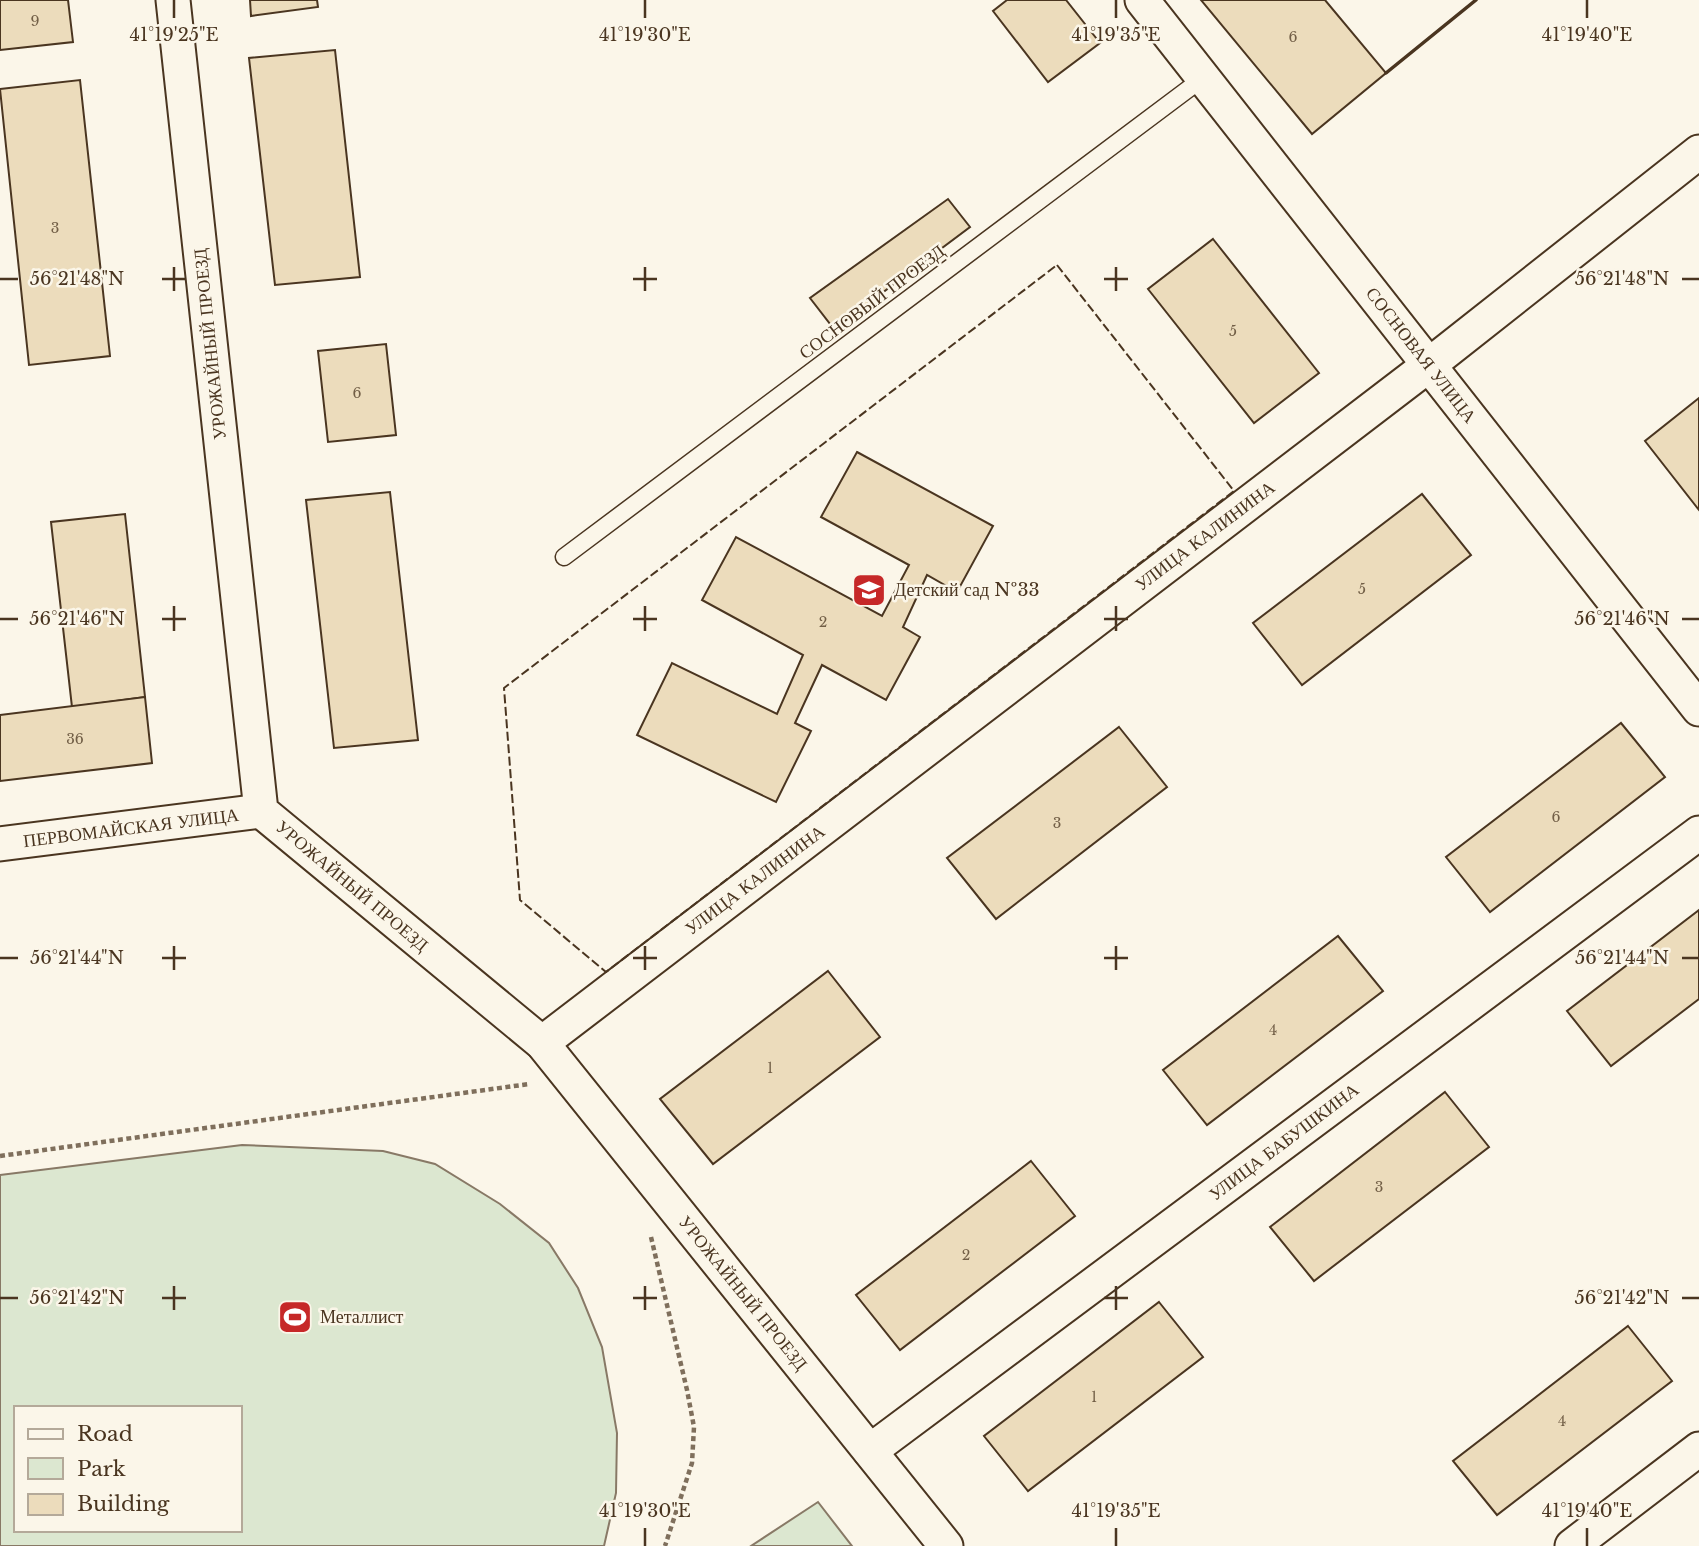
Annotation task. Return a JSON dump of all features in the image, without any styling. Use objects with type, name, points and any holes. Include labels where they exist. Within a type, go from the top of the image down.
[{"type":"street","name":"УРОЖАЙНЫЙ ПРОЕЗД","points":[[173,0],[261,811],[542,1043],[946,1546]]},
{"type":"street","name":"СОСНОВАЯ УЛИЦА","points":[[1142,0],[1699,709]]},
{"type":"street","name":"УЛИЦА КАЛИНИНА","points":[[542,1043],[1429,365],[1699,152]]},
{"type":"street","name":"ПЕРВОМАЙСКАЯ УЛИЦА","points":[[0,844],[261,811]]},
{"type":"street","name":"УЛИЦА БАБУШКИНА","points":[[870,1451],[1699,833]]},
{"type":"street","points":[[1572,1546],[1699,1449]]},
{"type":"lane","name":"СОСНОВЫЙ ПРОЕЗД","points":[[564,557],[1203,78]]},
{"type":"path","points":[[0,1156],[571,1078]]},
{"type":"path","points":[[651,1235],[694,1427],[692,1463],[665,1546]]},
{"type":"green space","name":"Металлист","points":[[242,1145],[383,1151],[435,1164],[500,1204],[549,1243],[578,1288],[602,1347],[617,1433],[616,1493],[604,1546],[0,1546],[0,1175]]},
{"type":"green space","points":[[818,1502],[852,1546],[751,1546]]},
{"type":"building","points":[[0,0],[68,0],[73,42],[0,50]]},
{"type":"building","points":[[250,0],[317,0],[318,7],[251,16]]},
{"type":"building","points":[[1007,0],[1066,0],[1100,43],[1048,82],[993,11]]},
{"type":"building","points":[[1201,0],[1325,0],[1386,73],[1312,134]]},
{"type":"building","points":[[335,50],[360,277],[275,285],[249,58]]},
{"type":"building","points":[[80,80],[110,356],[29,365],[0,89]]},
{"type":"building","points":[[948,199],[970,227],[834,329],[810,298]]},
{"type":"building","points":[[1213,239],[1319,373],[1254,423],[1148,289]]},
{"type":"building","points":[[386,344],[396,435],[328,442],[318,351]]},
{"type":"building","points":[[1699,398],[1699,510],[1645,441]]},
{"type":"building","points":[[857,452],[993,526],[957,592],[927,575],[903,627],[920,637],[886,700],[822,665],[795,723],[811,731],[776,802],[637,735],[672,663],[777,714],[803,655],[702,600],[736,537],[882,616],[909,565],[821,517]]},
{"type":"building","points":[[390,492],[418,740],[334,748],[306,500]]},
{"type":"building","points":[[1422,494],[1471,555],[1302,685],[1253,623]]},
{"type":"building","points":[[125,514],[145,697],[72,707],[51,522]]},
{"type":"building","points":[[145,697],[152,763],[0,781],[0,715]]},
{"type":"building","points":[[1621,723],[1665,777],[1490,912],[1446,857]]},
{"type":"building","points":[[1119,727],[1167,787],[996,919],[947,858]]},
{"type":"building","points":[[1699,910],[1699,999],[1611,1066],[1567,1011]]},
{"type":"building","points":[[1338,936],[1383,991],[1207,1125],[1163,1070]]},
{"type":"building","points":[[828,971],[880,1037],[713,1164],[660,1099]]},
{"type":"building","points":[[1445,1092],[1489,1147],[1314,1281],[1270,1227]]},
{"type":"building","points":[[1031,1161],[1075,1216],[900,1350],[856,1295]]},
{"type":"building","points":[[1159,1302],[1203,1357],[1028,1491],[984,1436]]},
{"type":"building","points":[[1628,1326],[1672,1381],[1497,1515],[1453,1461]]},
{"type":"fence","points":[[1057,265],[1234,491],[606,972],[520,900],[504,688],[1057,265]]},
{"type":"wall","points":[[1386,73],[1476,0]]},
{"type":"place","name":"Детский сад №33","points":[[869,590]]},
{"type":"place","name":"Металлист","points":[[295,1317]]}]
